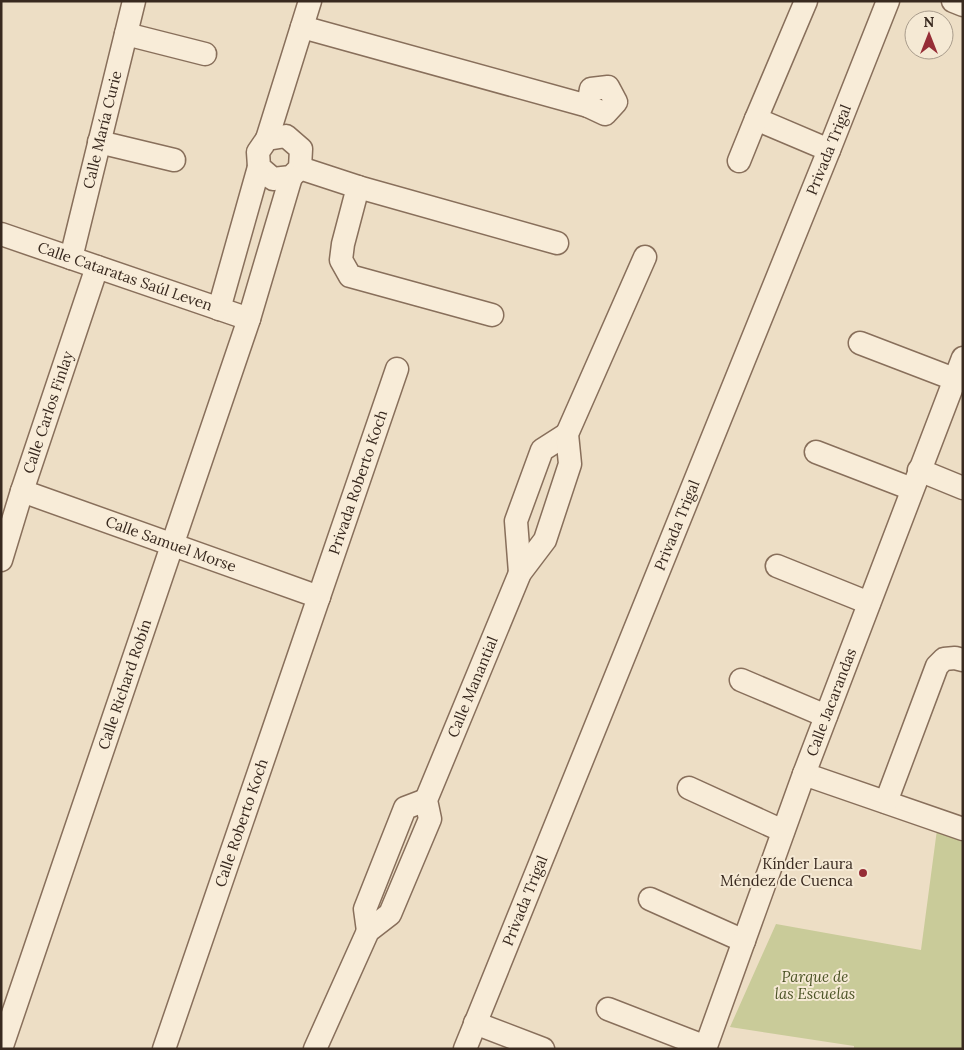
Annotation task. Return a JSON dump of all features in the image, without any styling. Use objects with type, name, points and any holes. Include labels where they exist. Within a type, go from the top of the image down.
[{"type":"street","name":"Calle María Curie","points":[[71,258],[134,1]]},
{"type":"street","points":[[219,309],[259,168],[258,152],[267,139],[310,1]]},
{"type":"street","points":[[739,161],[806,1]]},
{"type":"street","name":"Privada Trigal","points":[[465,1049],[888,1]]},
{"type":"street","points":[[953,1],[963,5]]},
{"type":"street","points":[[302,27],[588,106]]},
{"type":"street","points":[[126,34],[205,54]]},
{"type":"street","points":[[756,119],[829,150]]},
{"type":"street","points":[[267,139],[286,136],[301,149],[296,173]]},
{"type":"street","points":[[100,142],[174,160]]},
{"type":"street","points":[[259,168],[273,179],[296,173],[358,187],[556,243]]},
{"type":"street","name":"Calle Richard Robín","points":[[1,1049],[173,545],[296,173]]},
{"type":"street","points":[[358,187],[340,260],[350,276],[492,315]]},
{"type":"street","name":"Calle Cataratas Saúl Leven","points":[[1,234],[249,319]]},
{"type":"street","name":"Calle Manantial","points":[[315,1049],[368,931],[365,909],[405,808],[426,800],[520,573],[545,540],[570,464],[567,434],[645,257]]},
{"type":"street","name":"Calle Carlos Finlay","points":[[1,560],[22,491],[97,267]]},
{"type":"street","points":[[860,343],[954,379]]},
{"type":"street","name":"Calle Jacarandas","points":[[705,1048],[804,774],[963,358]]},
{"type":"street","name":"Privada Roberto Koch","points":[[320,597],[398,369]]},
{"type":"street","name":"Calle Manantial","points":[[520,573],[516,521],[542,450],[567,434]]},
{"type":"street","points":[[816,452],[916,480],[963,488]]},
{"type":"street","name":"Calle Samuel Morse","points":[[22,491],[320,597]]},
{"type":"street","points":[[777,566],[869,603]]},
{"type":"street","name":"Calle Roberto Koch","points":[[164,1049],[320,597]]},
{"type":"street","points":[[886,802],[937,666],[944,659],[955,658],[963,660]]},
{"type":"street","points":[[741,680],[826,716]]},
{"type":"street","points":[[804,774],[963,829]]},
{"type":"street","points":[[689,788],[783,831]]},
{"type":"street","points":[[650,899],[744,941]]},
{"type":"street","points":[[608,1009],[705,1048]]},
{"type":"street","points":[[475,1023],[543,1049]]},
{"type":"green space","name":"Parque de las Escuelas","points":[[938,822],[963,831],[963,1049],[854,1049],[854,1046],[730,1027],[776,924],[921,950]]},
{"type":"place","name":"Kínder Laura Méndez de Cuenca","points":[[863,873]]}]
